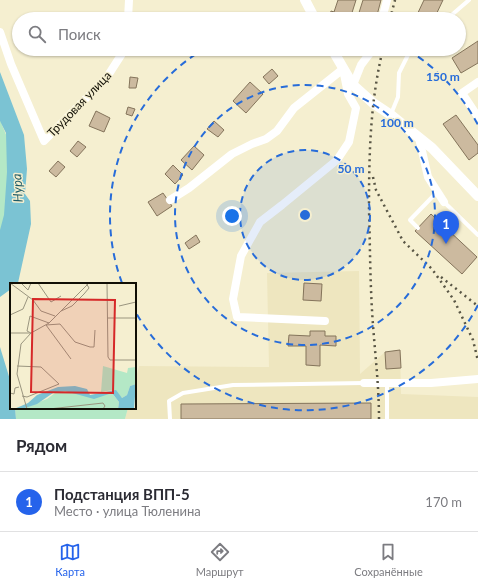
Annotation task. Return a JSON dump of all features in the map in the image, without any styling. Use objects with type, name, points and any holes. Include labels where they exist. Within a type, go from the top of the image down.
[{"type":"street","points":[[128,12],[129,0]]},
{"type":"street","points":[[305,0],[311,12]]},
{"type":"street","points":[[384,12],[387,0]]},
{"type":"street","name":"Трудовая улица","points":[[0,32],[11,64],[44,141],[107,77],[120,56]]},
{"type":"street","points":[[336,56],[353,85],[373,103],[391,115],[432,148],[478,196]]},
{"type":"street","points":[[353,85],[361,65],[368,56]]},
{"type":"street","points":[[170,200],[189,188],[232,154],[266,139],[277,131],[294,108],[343,68]]},
{"type":"street","points":[[325,321],[237,318],[233,299],[241,256],[260,222],[337,160],[349,142],[356,108],[348,94],[343,68]]},
{"type":"street","points":[[478,82],[462,93],[478,117]]},
{"type":"street","points":[[419,138],[428,177],[444,202]]},
{"type":"street","points":[[364,383],[431,383],[478,379]]},
{"type":"lane","points":[[454,12],[469,0]]},
{"type":"lane","points":[[391,115],[398,97],[399,73],[408,56]]},
{"type":"lane","points":[[418,228],[410,220],[437,192]]},
{"type":"lane","points":[[444,202],[478,235]]},
{"type":"lane","points":[[170,419],[170,401],[183,393],[233,384],[364,383]]},
{"type":"lane","points":[[386,383],[387,419]]},
{"type":"shaded area","points":[[359,271],[360,374],[385,352],[400,350],[401,394],[478,397],[478,419],[125,419],[128,409],[136,409],[136,378],[139,366],[269,367],[267,273]]},
{"type":"green space","points":[[0,120],[9,142],[13,195],[0,249]]},
{"type":"green space","points":[[15,409],[128,409],[125,419],[16,419]]},
{"type":"water","name":"Нура","points":[[0,72],[24,135],[27,169],[25,194],[30,201],[31,224],[18,283],[10,283],[10,290],[0,297],[0,230],[4,215],[7,172],[6,133],[0,121]]},
{"type":"water","points":[[0,347],[10,380],[10,409],[15,409],[16,419],[0,419]]},
{"type":"building","points":[[338,0],[356,0],[352,12],[334,12]]},
{"type":"building","points":[[363,0],[381,0],[378,12],[359,12]]},
{"type":"building","points":[[424,0],[443,0],[437,12],[418,12]]},
{"type":"building","points":[[478,41],[478,63],[461,73],[452,58],[455,56],[466,56],[466,49]]},
{"type":"building","points":[[272,69],[278,76],[269,84],[263,77]]},
{"type":"building","points":[[130,77],[138,78],[136,88],[129,88]]},
{"type":"building","points":[[250,82],[263,94],[246,113],[233,101]]},
{"type":"building","points":[[128,107],[135,109],[132,116],[126,114]]},
{"type":"building","points":[[96,111],[110,118],[104,132],[89,126]]},
{"type":"building","points":[[456,115],[478,145],[478,153],[469,160],[443,124]]},
{"type":"building","points":[[214,121],[224,130],[218,137],[207,129]]},
{"type":"building","points":[[78,141],[86,147],[77,157],[70,151]]},
{"type":"building","points":[[194,146],[204,155],[192,170],[181,160]]},
{"type":"building","points":[[58,161],[65,167],[56,177],[49,171]]},
{"type":"building","points":[[173,165],[183,175],[175,184],[165,174]]},
{"type":"building","points":[[163,193],[172,206],[157,216],[148,202]]},
{"type":"building","points":[[431,214],[477,257],[462,274],[415,231]]},
{"type":"building","points":[[196,235],[200,242],[189,249],[185,243]]},
{"type":"building","points":[[304,283],[322,284],[321,301],[303,300]]},
{"type":"building","points":[[310,331],[325,331],[325,336],[336,336],[336,346],[320,345],[320,366],[306,365],[306,346],[288,346],[289,335],[310,336]]},
{"type":"building","points":[[400,350],[401,368],[386,369],[385,352]]},
{"type":"building","points":[[371,403],[371,419],[181,419],[181,404]]},
{"type":"railway","points":[[392,12],[395,0]]},
{"type":"railway","points":[[379,419],[371,297],[369,189],[371,129],[375,89],[382,56]]},
{"type":"railway","points":[[373,177],[376,190],[403,241],[432,269],[454,300],[473,340],[478,361]]},
{"type":"railway","points":[[441,277],[478,306]]},
{"type":"place","name":"Подстанция ВПП-5","points":[[446,244]]}]
